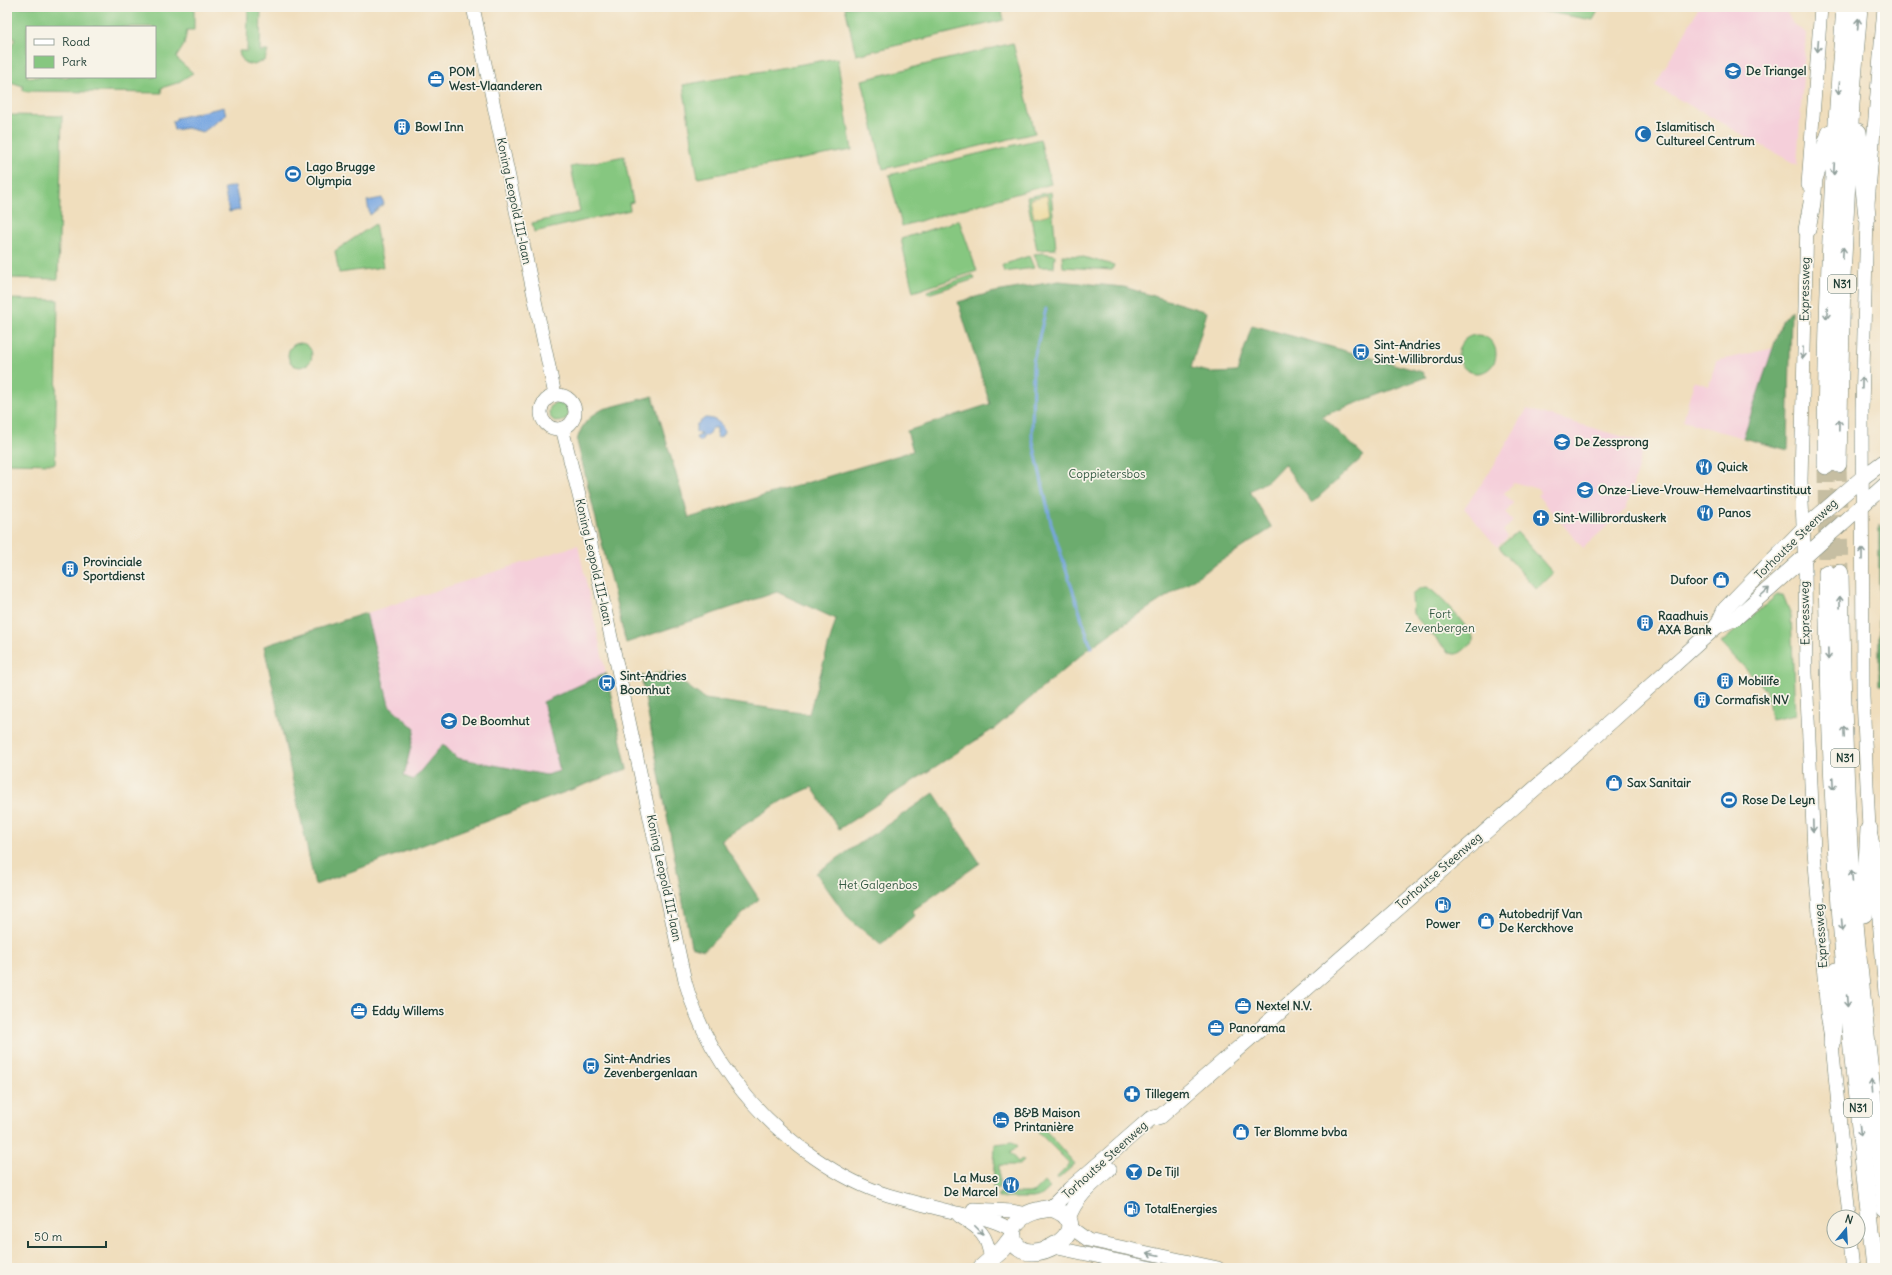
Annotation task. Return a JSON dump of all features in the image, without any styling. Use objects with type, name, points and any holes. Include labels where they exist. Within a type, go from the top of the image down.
[{"type":"main road","name":"Expressweg","points":[[1845,7],[1837,116],[1826,346],[1832,465],[1852,104],[1859,7]]},
{"type":"main road","points":[[1852,104],[1858,126],[1867,216]]},
{"type":"main road","points":[[1807,230],[1812,204],[1814,179],[1837,116]]},
{"type":"main road","name":"Torhoutse Steenweg","points":[[1717,626],[1725,609],[1803,529],[1862,478],[1885,461]]},
{"type":"main road","name":"Torhoutse Steenweg","points":[[1051,1208],[1070,1189],[1150,1119],[1160,1116],[1596,735],[1717,626],[1736,618],[1885,485]]},
{"type":"main road","name":"Expressweg","points":[[1834,573],[1833,778],[1850,945],[1885,1208]]},
{"type":"main road","points":[[1832,1044],[1836,970],[1865,922],[1864,903],[1869,830]]},
{"type":"main road","name":"Expressweg","points":[[1850,945],[1851,1047],[1875,1268]]},
{"type":"main road","name":"Torhoutse Steenweg","points":[[1069,1223],[1073,1205],[1084,1191],[1155,1128],[1160,1116]]},
{"type":"main road","points":[[989,1265],[1015,1252],[1015,1239],[1020,1219],[1027,1214],[1051,1208],[1059,1211],[1069,1223],[1066,1238],[1060,1244],[1038,1252],[1028,1253],[1015,1239]]},
{"type":"street","name":"Koning Leopold III-laan","points":[[473,7],[555,395]]},
{"type":"street","name":"Expressweg","points":[[1821,7],[1807,202],[1801,481],[1806,673],[1814,851],[1827,1014],[1832,1044],[1848,1209]]},
{"type":"street","points":[[1884,7],[1867,216],[1863,354],[1862,506],[1863,697],[1869,830],[1873,844],[1885,993]]},
{"type":"street","points":[[555,395],[561,395],[569,399],[575,410],[571,423],[562,428],[550,426],[542,416],[542,408],[545,402],[555,395]]},
{"type":"street","name":"Koning Leopold III-laan","points":[[562,428],[589,535],[685,981],[703,1031],[725,1069],[747,1098],[770,1123],[800,1147],[856,1183],[881,1193],[936,1206],[953,1212],[991,1220],[1015,1239]]},
{"type":"street","name":"Koning Leopold III-laan","points":[[936,1206],[1012,1211],[1027,1214]]},
{"type":"street","points":[[953,1212],[977,1227],[985,1236],[989,1265]]},
{"type":"street","points":[[1069,1223],[1088,1240],[1218,1268]]},
{"type":"street","points":[[1053,1247],[1152,1268]]},
{"type":"street","points":[[1851,1249],[1853,1268]]},
{"type":"shaded area","name":"De Triangel","points":[[1699,7],[1784,7],[1793,24],[1806,33],[1797,165],[1655,86]]},
{"type":"shaded area","points":[[1773,348],[1743,438],[1683,421],[1694,381],[1709,386],[1716,361]]},
{"type":"shaded area","name":"Onze-Lieve-Vrouw-Hemelvaartinstituut","points":[[1527,409],[1645,443],[1626,509],[1583,548],[1537,495],[1541,492],[1538,489],[1513,482],[1512,486],[1504,493],[1513,503],[1506,513],[1513,521],[1503,531],[1508,537],[1497,547],[1464,508],[1491,470]]},
{"type":"shaded area","name":"De Boomhut","points":[[578,545],[627,769],[315,885],[264,646]]},
{"type":"green space","points":[[7,7],[194,7],[194,30],[187,30],[184,45],[176,58],[193,73],[177,83],[161,88],[162,93],[23,91],[23,86],[7,81],[7,55],[15,39],[10,37],[7,39]]},
{"type":"green space","points":[[248,7],[261,7],[260,51],[268,51],[265,60],[254,65],[245,63],[240,56],[239,51],[247,51]]},
{"type":"green space","points":[[845,7],[1001,7],[1004,20],[856,55]]},
{"type":"green space","points":[[1530,7],[1600,7],[1593,20],[1529,9]]},
{"type":"green space","points":[[1013,43],[1035,133],[883,169],[862,80]]},
{"type":"green space","points":[[837,58],[852,150],[698,178],[683,85]]},
{"type":"green space","points":[[7,115],[62,116],[58,279],[7,278]]},
{"type":"green space","points":[[1040,139],[1051,184],[902,226],[889,175]]},
{"type":"green space","points":[[624,156],[633,202],[629,203],[630,210],[534,232],[532,223],[580,212],[571,167]]},
{"type":"green space","points":[[1051,192],[1056,249],[1037,250],[1027,197]]},
{"type":"green space","points":[[959,220],[977,271],[913,292],[901,239]]},
{"type":"green space","points":[[375,224],[383,267],[339,273],[335,251]]},
{"type":"green space","points":[[1043,253],[1055,255],[1054,267],[1039,267],[1034,254]]},
{"type":"green space","points":[[1062,255],[1079,256],[1114,265],[1112,270],[1063,267]]},
{"type":"green space","points":[[1029,256],[1034,268],[1004,272],[1002,265]]},
{"type":"green space","points":[[973,275],[975,279],[928,294],[927,291]]},
{"type":"green space","name":"Coppietersbos","points":[[1059,281],[1124,287],[1207,312],[1191,368],[1214,373],[1237,372],[1252,325],[1422,372],[1426,377],[1322,416],[1364,456],[1312,503],[1284,464],[1269,480],[1250,491],[1272,528],[1121,626],[1087,650],[995,728],[839,829],[812,787],[783,800],[721,840],[759,899],[704,950],[691,946],[641,676],[668,672],[705,699],[809,714],[836,619],[777,592],[626,643],[577,441],[583,426],[589,418],[603,409],[653,396],[689,518],[913,451],[907,431],[990,404],[958,302],[990,293]]},
{"type":"green space","points":[[7,299],[58,300],[55,464],[7,463]]},
{"type":"green space","points":[[1791,310],[1788,450],[1743,438],[1782,321]]},
{"type":"green space","points":[[1473,335],[1481,335],[1488,338],[1493,343],[1496,354],[1493,365],[1488,370],[1481,373],[1473,373],[1466,370],[1461,365],[1458,358],[1458,350],[1461,343],[1466,338]]},
{"type":"green space","points":[[300,343],[309,346],[312,355],[309,364],[300,367],[291,364],[288,355],[291,346]]},
{"type":"green space","points":[[559,402],[566,405],[569,412],[566,419],[559,422],[552,419],[549,412],[552,405]]},
{"type":"green space","points":[[1879,525],[1885,531],[1885,681],[1883,685],[1879,685]]},
{"type":"green space","points":[[1517,532],[1553,573],[1536,589],[1499,547]]},
{"type":"green space","name":"Fort Zevenbergen","points":[[1427,587],[1452,610],[1473,637],[1473,642],[1464,650],[1455,654],[1448,652],[1413,614],[1412,595],[1420,588]]},
{"type":"green space","points":[[1777,595],[1783,595],[1791,615],[1795,715],[1771,720],[1767,691],[1721,643]]},
{"type":"green space","points":[[366,613],[389,705],[415,729],[404,776],[413,780],[443,744],[457,758],[546,775],[560,771],[543,702],[606,673],[627,769],[315,885],[264,646]]},
{"type":"green space","name":"Het Galgenbos","points":[[934,793],[980,863],[912,911],[915,915],[881,945],[849,919],[816,873]]},
{"type":"green space","points":[[1039,1123],[1075,1164],[1057,1180],[1056,1178],[1070,1164],[1034,1128]]},
{"type":"green space","points":[[1013,1142],[1018,1146],[1010,1153],[1018,1162],[1021,1159],[1024,1161],[1020,1165],[999,1165],[999,1188],[993,1188],[995,1144]]},
{"type":"green space","points":[[1044,1182],[1050,1188],[1041,1196],[1033,1198],[998,1198],[998,1194],[1000,1193],[1033,1193]]},
{"type":"sand","points":[[1047,195],[1050,214],[1034,218],[1030,199]]},
{"type":"water","points":[[224,107],[226,115],[203,132],[187,128],[174,130],[172,121],[176,120],[176,118]]},
{"type":"water","points":[[235,186],[240,210],[229,212],[224,188]]},
{"type":"water","points":[[382,198],[384,204],[370,215],[367,201]]},
{"type":"water","points":[[705,418],[715,420],[722,426],[724,433],[720,438],[717,437],[717,428],[713,428],[708,435],[704,436],[701,441],[698,441],[696,437],[702,434],[696,432],[696,425]]},
{"type":"waterway","points":[[1046,309],[1033,362],[1032,437],[1051,523],[1091,647]]},
{"type":"tunnel","points":[[1838,464],[1840,573]]},
{"type":"tunnel","points":[[1826,466],[1827,573]]},
{"type":"place","name":"De Triangel","points":[[1733,71]]},
{"type":"place","name":"POM West-Vlaanderen","points":[[436,79]]},
{"type":"place","name":"Bowl Inn","points":[[402,127]]},
{"type":"place","name":"Islamitisch Cultureel Centrum","points":[[1643,134]]},
{"type":"place","name":"Lago Brugge Olympia","points":[[293,174]]},
{"type":"place","name":"Sint-Andries Sint-Willibrordus","points":[[1361,352]]},
{"type":"place","name":"De Zessprong","points":[[1562,442]]},
{"type":"place","name":"Quick","points":[[1704,467]]},
{"type":"place","name":"Onze-Lieve-Vrouw-Hemelvaartinstituut","points":[[1585,490]]},
{"type":"place","name":"Panos","points":[[1705,513]]},
{"type":"place","name":"Sint-Willibrorduskerk","points":[[1541,518]]},
{"type":"place","name":"Provinciale Sportdienst","points":[[70,569]]},
{"type":"place","name":"Dufoor","points":[[1721,580]]},
{"type":"place","name":"Raadhuis AXA Bank","points":[[1645,623]]},
{"type":"place","name":"Mobilife","points":[[1725,681]]},
{"type":"place","name":"Sint-Andries Boomhut","points":[[607,683]]},
{"type":"place","name":"Cormafisk NV","points":[[1702,700]]},
{"type":"place","name":"De Boomhut","points":[[449,721]]},
{"type":"place","name":"Sax Sanitair","points":[[1614,783]]},
{"type":"place","name":"Rose De Leyn","points":[[1729,800]]},
{"type":"place","name":"Power","points":[[1443,905]]},
{"type":"place","name":"Autobedrijf Van De Kerckhove","points":[[1486,921]]},
{"type":"place","name":"Nextel N.V.","points":[[1243,1006]]},
{"type":"place","name":"Eddy Willems","points":[[359,1011]]},
{"type":"place","name":"Panorama","points":[[1216,1028]]},
{"type":"place","name":"Sint-Andries Zevenbergenlaan","points":[[591,1066]]},
{"type":"place","name":"Tillegem","points":[[1132,1094]]},
{"type":"place","name":"B&B Maison Printanière","points":[[1001,1120]]},
{"type":"place","name":"Ter Blomme bvba","points":[[1241,1132]]},
{"type":"place","name":"De Tijl","points":[[1134,1172]]},
{"type":"place","name":"La Muse De Marcel","points":[[1011,1185]]},
{"type":"place","name":"TotalEnergies","points":[[1132,1209]]}]
